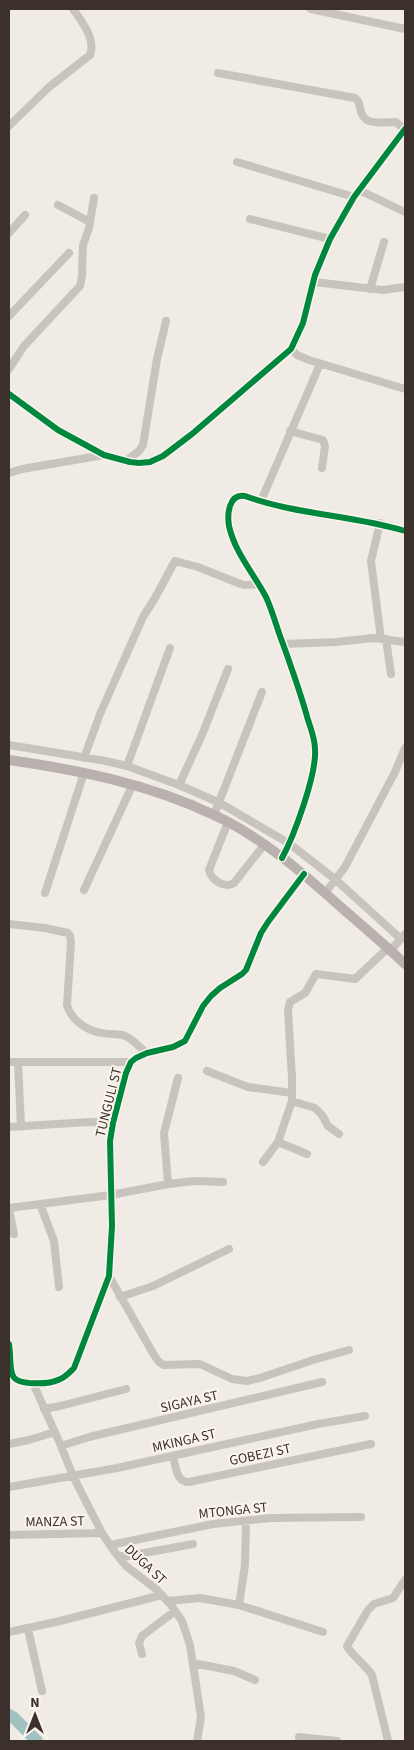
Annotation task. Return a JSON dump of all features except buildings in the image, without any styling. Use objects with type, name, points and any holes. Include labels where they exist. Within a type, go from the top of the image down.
[{"type":"main road","points":[[9,760],[84,772],[133,784],[228,822],[304,874],[405,964]]},
{"type":"street","points":[[9,126],[49,87],[90,55],[92,46],[90,39],[74,9]]},
{"type":"street","points":[[311,9],[405,29]]},
{"type":"street","points":[[9,394],[58,430],[104,455],[139,463],[150,462],[163,456],[192,434],[291,349],[306,315],[314,282],[330,239],[356,193],[405,129],[396,122],[374,122],[364,119],[361,116],[359,102],[355,98],[218,73]]},
{"type":"street","points":[[237,162],[356,193],[405,212]]},
{"type":"street","points":[[9,369],[24,346],[80,286],[82,276],[82,245],[90,222],[94,198]]},
{"type":"street","points":[[58,205],[90,222]]},
{"type":"street","points":[[9,232],[25,214]]},
{"type":"street","points":[[250,219],[330,239]]},
{"type":"street","points":[[370,288],[384,242]]},
{"type":"street","points":[[9,316],[69,253]]},
{"type":"street","points":[[314,282],[383,290],[405,287]]},
{"type":"street","points":[[126,461],[139,451],[142,445],[157,359],[166,321]]},
{"type":"street","points":[[291,349],[297,355],[320,364],[405,389]]},
{"type":"street","points":[[261,501],[320,364]]},
{"type":"street","points":[[290,431],[323,440],[325,446],[322,468]]},
{"type":"street","points":[[9,473],[22,469],[104,455]]},
{"type":"street","points":[[282,858],[290,844],[304,805],[316,752],[298,683],[266,598],[232,535],[228,519],[231,503],[236,496],[240,495],[289,509],[380,523],[405,531]]},
{"type":"street","points":[[380,523],[371,561],[390,674]]},
{"type":"street","points":[[84,758],[100,714],[143,617],[175,561],[209,571],[244,585],[259,584]]},
{"type":"street","points":[[283,644],[383,639],[405,642]]},
{"type":"street","points":[[127,766],[170,648]]},
{"type":"street","points":[[179,785],[202,735],[228,669]]},
{"type":"street","points":[[214,815],[262,692]]},
{"type":"street","points":[[9,746],[127,766],[220,802],[290,844],[403,936],[355,979],[316,974],[305,993],[290,1002],[288,1011],[292,1097],[278,1142],[262,1162]]},
{"type":"street","points":[[325,893],[336,880],[365,831],[405,748]]},
{"type":"street","points":[[44,893],[84,772]]},
{"type":"street","points":[[84,890],[133,784]]},
{"type":"street","points":[[228,822],[209,870],[212,878],[230,886],[264,845]]},
{"type":"street","name":"TUNGULI ST","points":[[9,1344],[11,1375],[16,1380],[33,1383],[58,1381],[74,1368],[109,1276],[112,1226],[110,1153],[113,1123],[131,1062],[147,1053],[173,1047],[184,1041],[203,1006],[211,996],[246,970],[261,933],[304,874]]},
{"type":"street","points":[[9,924],[68,933],[71,943],[68,1009],[77,1022],[87,1028],[101,1033],[126,1036],[147,1053]]},
{"type":"street","points":[[9,1062],[131,1062]]},
{"type":"street","points":[[18,1062],[21,1126]]},
{"type":"street","points":[[208,1071],[248,1087],[292,1097],[315,1108],[322,1115],[328,1126],[339,1134]]},
{"type":"street","points":[[168,1184],[164,1133],[178,1078]]},
{"type":"street","points":[[9,1127],[89,1122],[113,1123]]},
{"type":"street","points":[[278,1142],[307,1154]]},
{"type":"street","points":[[14,1234],[9,1208],[111,1195],[168,1184],[223,1182]]},
{"type":"street","points":[[40,1204],[54,1241],[60,1288]]},
{"type":"street","points":[[120,1297],[153,1286],[229,1249]]},
{"type":"street","points":[[109,1276],[154,1355],[164,1365],[200,1364],[232,1379],[247,1381],[349,1350]]},
{"type":"street","name":"SIGAYA ST","points":[[62,1446],[89,1437],[322,1382]]},
{"type":"street","name":"DUGA ST","points":[[33,1383],[62,1446],[73,1476],[102,1533],[126,1566],[156,1589],[182,1621],[188,1636],[201,1717],[197,1741]]},
{"type":"street","points":[[44,1409],[126,1389]]},
{"type":"street","name":"MKINGA ST","points":[[9,1487],[73,1476],[365,1416]]},
{"type":"street","points":[[9,1444],[55,1432]]},
{"type":"street","name":"GOBEZI ST","points":[[172,1456],[179,1478],[184,1482],[189,1482],[370,1444]]},
{"type":"street","name":"MTONGA ST","points":[[110,1545],[184,1529],[270,1518],[361,1517]]},
{"type":"street","points":[[239,1605],[246,1565],[246,1521]]},
{"type":"street","name":"MANZA ST","points":[[9,1535],[102,1533]]},
{"type":"street","points":[[118,1556],[128,1556],[193,1544]]},
{"type":"street","points":[[388,1741],[372,1675],[366,1665],[350,1652],[347,1646],[368,1610],[374,1604],[393,1598],[405,1580]]},
{"type":"street","points":[[9,1632],[164,1598],[200,1598],[239,1605],[323,1632]]},
{"type":"street","points":[[142,1654],[139,1643],[142,1636],[175,1611]]},
{"type":"street","points":[[28,1629],[42,1691]]},
{"type":"street","points":[[193,1663],[234,1671],[255,1680]]},
{"type":"street","points":[[299,1737],[337,1741]]},
{"type":"waterway","points":[[9,1715],[37,1741]]},
{"type":"cycle path","points":[[9,394],[58,430],[104,455],[139,463],[150,462],[163,456],[192,434],[291,349],[303,323],[315,275],[330,239],[354,197],[405,129]]},
{"type":"cycle path","points":[[282,858],[309,789],[315,760],[313,734],[266,597],[240,554],[232,536],[228,521],[230,505],[235,498],[245,496],[285,507],[365,521],[405,531]]},
{"type":"cycle path","points":[[9,1344],[12,1373],[16,1379],[21,1381],[27,1383],[54,1381],[65,1377],[74,1368],[109,1276],[112,1226],[110,1141],[126,1073],[131,1062],[147,1053],[173,1047],[185,1041],[203,1006],[211,996],[246,970],[261,933],[304,874]]}]
